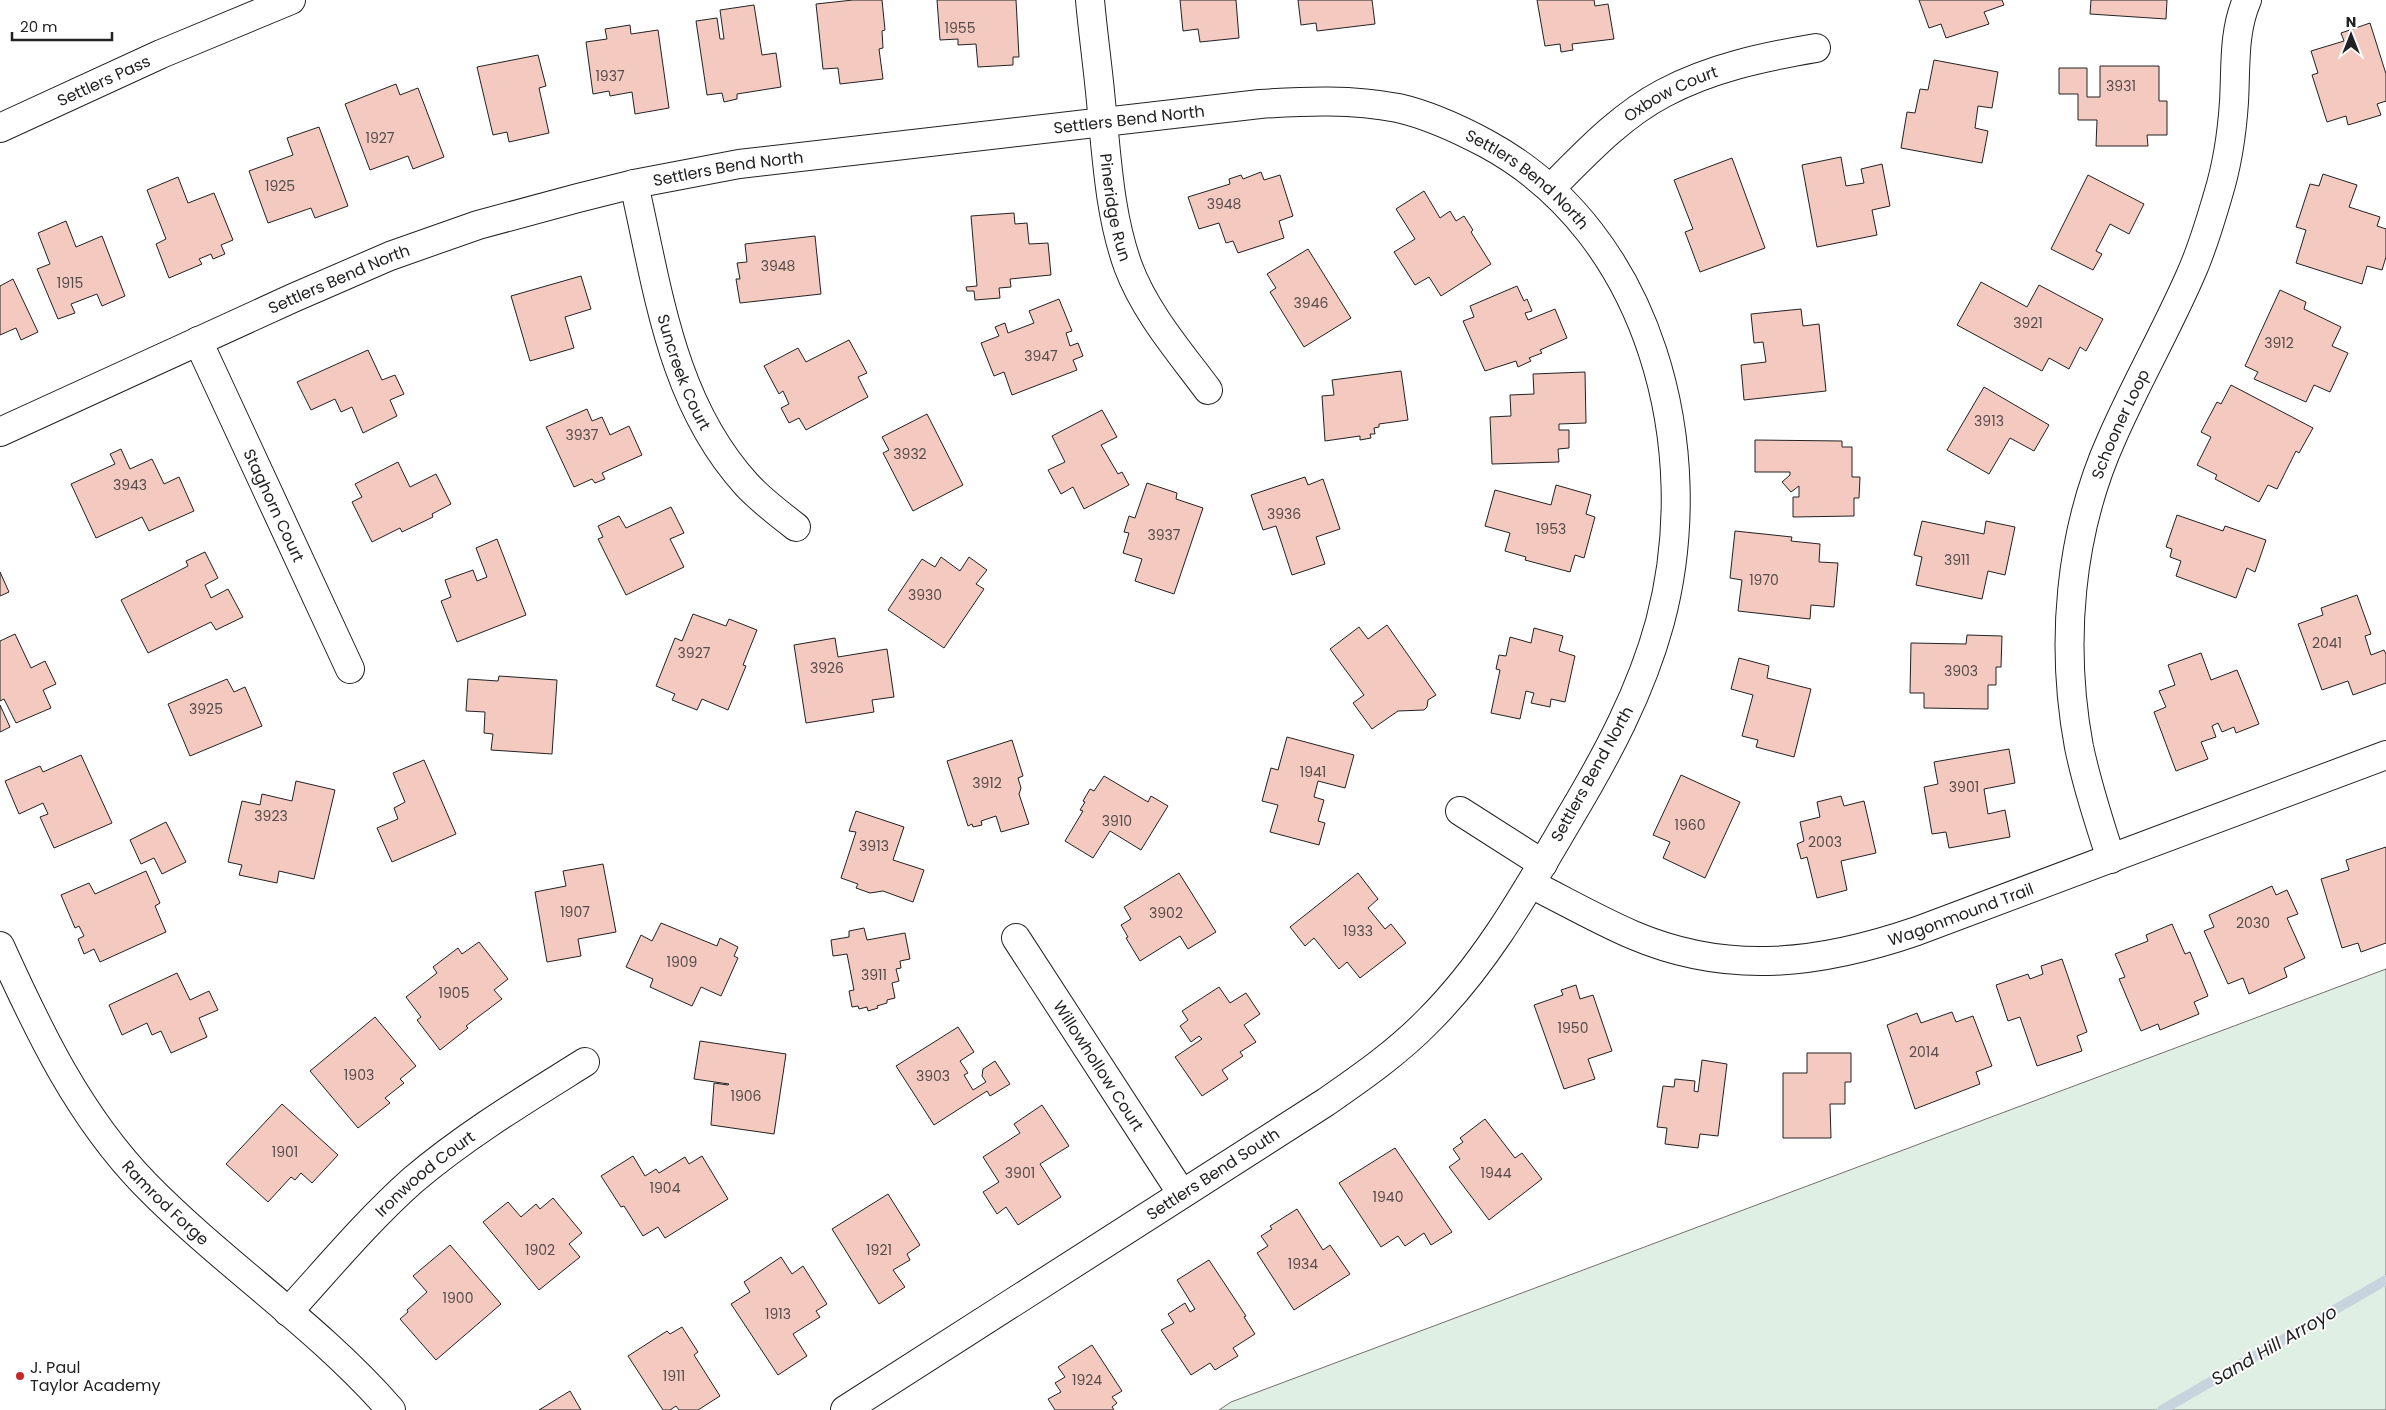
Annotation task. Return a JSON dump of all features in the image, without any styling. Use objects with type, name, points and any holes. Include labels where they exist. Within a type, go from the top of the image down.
[{"type":"street","name":"Settlers Pass","points":[[0,128],[161,54],[291,0]]},
{"type":"street","name":"Pineridge Run","points":[[1090,0],[1106,162],[1115,217],[1128,267],[1154,315],[1208,390]]},
{"type":"street","name":"Schooner Loop","points":[[2111,859],[2086,778],[2073,705],[2070,628],[2072,590],[2078,550],[2094,485],[2111,439],[2192,273],[2219,191],[2234,106],[2237,31],[2247,0]]},
{"type":"street","name":"Oxbow Court","points":[[1550,188],[1613,128],[1662,94],[1688,82],[1742,63],[1816,48]]},
{"type":"street","name":"Settlers Bend North","points":[[0,432],[347,274],[434,240],[511,216],[634,184],[739,164],[790,157],[1285,102],[1327,101],[1364,103],[1400,109],[1437,120],[1499,151],[1550,188],[1578,215],[1601,244],[1621,276],[1653,350],[1663,390],[1670,431],[1675,508],[1673,548],[1668,586],[1650,655],[1633,698],[1607,753],[1537,874]]},
{"type":"street","name":"Suncreek Court","points":[[634,184],[672,352],[695,408],[710,434],[747,484],[796,527]]},
{"type":"street","name":"Staghorn Court","points":[[198,341],[350,669]]},
{"type":"street","name":"Wagonmound Trail","points":[[1537,874],[1633,935],[1668,947],[1703,957],[1739,961],[1775,962],[1819,957],[1881,943],[2111,859],[2386,755]]},
{"type":"street","points":[[1460,811],[1537,874]]},
{"type":"street","name":"Settlers Bend South","points":[[845,1410],[1354,1083],[1403,1045],[1435,1014],[1477,966],[1505,926],[1537,874]]},
{"type":"street","name":"Willowhollow Court","points":[[1016,938],[1182,1194]]},
{"type":"street","name":"Ramrod Forge","points":[[0,946],[52,1056],[73,1092],[118,1154],[171,1210],[359,1375],[391,1410]]},
{"type":"street","name":"Ironwood Court","points":[[288,1312],[368,1223],[414,1180],[473,1134],[585,1062]]},
{"type":"green space","points":[[2386,969],[2386,1410],[1219,1410],[1231,1402]]},
{"type":"building","points":[[853,0],[882,0],[885,30],[882,31],[883,48],[879,49],[883,79],[840,84],[838,68],[823,69],[816,4]]},
{"type":"building","points":[[937,0],[1016,0],[1019,57],[1013,57],[1013,65],[978,67],[976,44],[958,45],[958,39],[940,40]]},
{"type":"building","points":[[1180,0],[1236,0],[1239,38],[1200,42],[1198,29],[1183,31]]},
{"type":"building","points":[[1298,0],[1372,0],[1375,24],[1317,31],[1316,23],[1301,25]]},
{"type":"building","points":[[1537,0],[1594,0],[1595,6],[1608,4],[1614,39],[1572,44],[1573,50],[1561,52],[1560,44],[1545,46]]},
{"type":"building","points":[[1919,0],[2002,0],[2004,5],[1984,12],[1989,24],[1946,38],[1941,24],[1929,28]]},
{"type":"building","points":[[2091,0],[2167,0],[2166,19],[2090,14]]},
{"type":"building","points":[[754,5],[762,55],[776,53],[781,87],[737,94],[737,99],[724,102],[722,93],[707,95],[696,21],[717,18],[720,39],[724,39],[720,10]]},
{"type":"building","points":[[2370,23],[2386,74],[2386,101],[2377,104],[2381,115],[2348,125],[2346,116],[2327,122],[2312,75],[2318,73],[2311,51],[2344,41],[2341,33]]},
{"type":"building","points":[[630,25],[631,34],[658,30],[669,108],[635,114],[632,92],[610,96],[609,91],[593,94],[586,42],[607,39],[605,29]]},
{"type":"building","points":[[538,55],[546,86],[539,88],[549,133],[509,142],[507,132],[493,135],[477,67]]},
{"type":"building","points":[[1934,60],[1998,72],[1992,108],[1978,106],[1975,128],[1988,131],[1982,163],[1901,148],[1907,112],[1915,113],[1920,89],[1928,90]]},
{"type":"building","points":[[2100,66],[2159,66],[2159,101],[2167,101],[2167,135],[2147,135],[2148,146],[2096,146],[2097,120],[2078,120],[2078,94],[2059,94],[2059,68],[2087,68],[2087,97],[2100,97]]},
{"type":"building","points":[[396,84],[400,95],[418,88],[444,157],[413,169],[408,156],[370,170],[345,104]]},
{"type":"building","points":[[319,127],[348,206],[315,218],[311,208],[268,223],[249,171],[293,155],[287,138]]},
{"type":"building","points":[[1841,157],[1846,186],[1864,183],[1861,169],[1882,164],[1890,206],[1872,210],[1877,235],[1817,247],[1802,165]]},
{"type":"building","points":[[1732,158],[1765,248],[1700,272],[1685,232],[1693,229],[1674,180]]},
{"type":"building","points":[[1261,172],[1264,180],[1280,175],[1293,216],[1279,221],[1284,238],[1238,253],[1233,241],[1226,243],[1219,223],[1199,229],[1188,197],[1230,184],[1229,179],[1241,175],[1243,179]]},
{"type":"building","points":[[2323,174],[2357,185],[2349,207],[2380,217],[2377,226],[2386,229],[2386,257],[2382,270],[2367,266],[2362,284],[2296,263],[2306,230],[2296,227],[2310,184],[2319,186]]},
{"type":"building","points":[[2088,175],[2144,204],[2129,234],[2110,224],[2096,251],[2102,254],[2093,270],[2051,249]]},
{"type":"building","points":[[178,177],[188,203],[214,193],[233,240],[221,245],[225,254],[213,259],[211,254],[199,259],[202,264],[169,278],[156,244],[166,239],[147,190]]},
{"type":"building","points":[[1424,191],[1440,218],[1450,211],[1456,221],[1464,216],[1473,230],[1471,232],[1491,264],[1441,296],[1429,277],[1415,285],[1394,252],[1415,239],[1396,209]]},
{"type":"building","points":[[1014,213],[1015,224],[1027,223],[1029,244],[1048,243],[1051,275],[1010,279],[1011,287],[999,288],[1000,298],[975,300],[974,291],[967,291],[966,287],[977,286],[971,216]]},
{"type":"building","points":[[66,221],[76,247],[102,236],[125,296],[102,306],[97,294],[71,304],[75,313],[58,319],[37,269],[50,264],[38,233]]},
{"type":"building","points":[[815,236],[821,294],[740,303],[736,279],[740,279],[737,263],[747,262],[745,244]]},
{"type":"building","points":[[1308,249],[1351,318],[1304,347],[1270,292],[1276,288],[1267,274]]},
{"type":"building","points":[[581,276],[591,309],[565,317],[574,348],[530,361],[511,296]]},
{"type":"building","points":[[13,279],[38,332],[21,340],[16,328],[0,335],[0,286]]},
{"type":"building","points":[[1981,282],[2027,307],[2039,285],[2103,319],[2086,351],[2080,347],[2069,369],[2049,358],[2042,371],[1957,325]]},
{"type":"building","points":[[1517,286],[1524,301],[1527,299],[1532,311],[1525,313],[1528,320],[1555,309],[1567,338],[1540,350],[1542,353],[1529,358],[1531,361],[1518,367],[1516,361],[1485,371],[1463,321],[1474,317],[1470,306]]},
{"type":"building","points":[[2280,290],[2306,302],[2304,309],[2341,327],[2332,346],[2348,353],[2330,392],[2314,385],[2306,402],[2254,379],[2258,372],[2245,366]]},
{"type":"building","points":[[1059,299],[1072,331],[1066,333],[1070,346],[1078,343],[1083,356],[1073,360],[1077,370],[1012,395],[1004,372],[994,376],[981,343],[999,336],[995,327],[1005,323],[1008,333],[1034,323],[1029,311]]},
{"type":"building","points":[[1801,309],[1803,326],[1819,324],[1826,391],[1744,400],[1741,365],[1766,362],[1763,342],[1754,343],[1751,314]]},
{"type":"building","points":[[849,340],[867,373],[858,377],[868,397],[806,430],[799,418],[789,423],[781,408],[789,404],[783,391],[779,394],[764,366],[798,348],[806,362]]},
{"type":"building","points":[[368,350],[382,380],[395,375],[404,394],[390,400],[397,416],[363,433],[352,407],[341,412],[335,399],[311,410],[297,382]]},
{"type":"building","points":[[1401,371],[1408,420],[1379,424],[1379,427],[1374,428],[1375,434],[1370,434],[1371,438],[1360,440],[1360,436],[1325,441],[1322,396],[1334,395],[1332,380]]},
{"type":"building","points":[[1585,372],[1586,423],[1559,424],[1559,430],[1569,430],[1569,448],[1558,449],[1559,462],[1492,464],[1490,417],[1511,416],[1510,395],[1534,394],[1533,374]]},
{"type":"building","points":[[2231,385],[2313,428],[2299,453],[2296,451],[2277,489],[2268,485],[2259,502],[2215,479],[2217,475],[2197,465],[2211,437],[2201,432],[2217,402],[2221,404]]},
{"type":"building","points":[[1984,387],[2049,425],[2034,451],[2010,438],[1989,474],[1947,450]]},
{"type":"building","points":[[587,409],[592,421],[602,417],[610,435],[629,426],[642,455],[602,473],[605,479],[595,483],[592,479],[574,487],[546,427]]},
{"type":"building","points":[[1102,410],[1117,437],[1101,445],[1118,474],[1122,472],[1129,485],[1084,509],[1073,487],[1061,494],[1048,470],[1065,462],[1052,436]]},
{"type":"building","points":[[927,414],[963,485],[913,511],[883,453],[889,450],[882,437]]},
{"type":"building","points":[[1755,440],[1842,441],[1842,447],[1852,447],[1852,477],[1860,477],[1859,498],[1854,498],[1854,516],[1793,517],[1793,497],[1799,497],[1799,486],[1791,492],[1782,482],[1790,475],[1790,472],[1755,472]]},
{"type":"building","points":[[121,449],[130,469],[152,459],[164,484],[179,477],[194,511],[149,531],[142,517],[96,538],[71,484],[115,464],[110,454]]},
{"type":"building","points":[[398,462],[410,487],[436,474],[451,504],[432,514],[433,517],[402,532],[400,528],[372,542],[352,502],[362,497],[355,484]]},
{"type":"building","points":[[1305,477],[1308,485],[1323,479],[1340,529],[1316,537],[1325,564],[1292,575],[1276,526],[1263,530],[1251,495]]},
{"type":"building","points":[[1147,483],[1177,493],[1176,499],[1203,508],[1174,594],[1135,581],[1142,559],[1123,553],[1129,533],[1124,532],[1129,516],[1135,518]]},
{"type":"building","points":[[1556,485],[1591,495],[1586,514],[1595,517],[1584,558],[1575,555],[1570,572],[1525,560],[1526,557],[1505,551],[1510,533],[1485,526],[1495,490],[1551,505]]},
{"type":"building","points":[[671,507],[684,533],[670,539],[684,567],[626,595],[598,539],[603,537],[598,526],[619,516],[626,528]]},
{"type":"building","points":[[2177,515],[2223,531],[2225,526],[2266,540],[2255,572],[2247,568],[2236,598],[2176,576],[2181,561],[2170,557],[2172,549],[2166,547]]},
{"type":"building","points":[[1922,521],[1984,534],[1986,521],[2015,527],[2005,575],[1988,571],[1982,599],[1916,585],[1922,557],[1914,555]]},
{"type":"building","points":[[1735,531],[1792,537],[1791,541],[1820,544],[1819,562],[1838,563],[1834,607],[1811,605],[1810,619],[1738,611],[1742,580],[1730,578]]},
{"type":"building","points":[[497,539],[526,615],[457,642],[441,601],[451,597],[445,580],[473,570],[477,581],[487,577],[476,548]]},
{"type":"building","points":[[205,552],[218,578],[205,585],[211,598],[228,589],[243,617],[216,630],[211,622],[148,653],[121,600],[188,566],[186,561]]},
{"type":"building","points":[[941,557],[960,571],[969,557],[987,570],[976,584],[984,589],[944,648],[888,610],[922,559],[935,567]]},
{"type":"building","points":[[0,572],[9,592],[0,596]]},
{"type":"building","points":[[2357,595],[2371,634],[2365,636],[2371,655],[2384,650],[2386,654],[2386,683],[2353,695],[2348,681],[2322,690],[2298,624],[2323,615],[2321,608]]},
{"type":"building","points":[[693,614],[726,626],[729,619],[757,630],[743,665],[746,666],[728,710],[702,699],[697,710],[672,700],[675,694],[656,686],[675,638],[682,641]]},
{"type":"building","points":[[1387,625],[1436,695],[1428,700],[1427,707],[1424,710],[1398,711],[1372,729],[1353,703],[1364,695],[1330,649],[1359,627],[1368,639]]},
{"type":"building","points":[[1534,628],[1563,636],[1559,651],[1575,656],[1565,702],[1551,699],[1550,707],[1531,703],[1534,693],[1526,691],[1520,719],[1491,713],[1500,670],[1496,669],[1499,655],[1506,656],[1510,637],[1531,643]]},
{"type":"building","points":[[15,634],[31,668],[45,661],[56,684],[43,690],[51,708],[16,723],[4,699],[0,701],[0,641]]},
{"type":"building","points":[[1967,635],[2002,636],[2001,667],[1996,667],[1996,685],[1988,685],[1988,709],[1924,708],[1924,693],[1910,693],[1911,643],[1966,644]]},
{"type":"building","points":[[835,638],[838,657],[887,649],[894,697],[872,700],[874,712],[806,723],[794,645]]},
{"type":"building","points":[[2201,653],[2211,680],[2237,670],[2259,724],[2236,733],[2234,727],[2222,732],[2218,723],[2212,726],[2216,737],[2201,742],[2208,759],[2176,771],[2154,712],[2166,707],[2159,691],[2175,685],[2168,665]]},
{"type":"building","points":[[1739,658],[1769,666],[1767,678],[1811,689],[1794,757],[1756,747],[1758,740],[1742,736],[1753,695],[1731,689]]},
{"type":"building","points":[[499,676],[557,680],[552,754],[491,750],[493,734],[484,733],[485,712],[466,711],[468,679],[498,681]]},
{"type":"building","points":[[227,679],[234,692],[245,687],[262,726],[190,756],[168,704]]},
{"type":"building","points":[[0,705],[10,727],[0,732]]},
{"type":"building","points":[[1287,737],[1354,755],[1345,788],[1318,781],[1314,797],[1324,800],[1318,821],[1325,823],[1319,845],[1270,832],[1278,805],[1262,801],[1271,768],[1278,770]]},
{"type":"building","points":[[1012,740],[1023,776],[1018,778],[1021,788],[1019,794],[1029,824],[1001,832],[996,816],[981,821],[982,825],[973,827],[972,824],[968,826],[947,761]]},
{"type":"building","points":[[2009,749],[2015,783],[1984,789],[1988,814],[2005,810],[2010,837],[1949,848],[1946,832],[1932,834],[1924,787],[1938,784],[1934,762]]},
{"type":"building","points":[[81,755],[112,823],[54,848],[40,817],[48,814],[43,803],[19,814],[5,781],[40,766],[43,772]]},
{"type":"building","points":[[424,760],[456,834],[392,862],[377,828],[398,819],[394,808],[405,802],[393,773]]},
{"type":"building","points":[[1681,775],[1740,802],[1705,878],[1663,858],[1670,842],[1653,835]]},
{"type":"building","points":[[1104,776],[1148,802],[1151,796],[1168,806],[1141,850],[1110,831],[1093,858],[1065,841],[1083,811],[1080,810],[1090,789],[1094,791]]},
{"type":"building","points":[[296,781],[335,790],[314,879],[279,871],[277,883],[239,875],[242,865],[228,862],[242,801],[260,805],[262,794],[292,801]]},
{"type":"building","points":[[1841,796],[1844,806],[1864,801],[1876,853],[1841,861],[1847,890],[1817,898],[1807,857],[1801,859],[1797,844],[1804,841],[1800,822],[1820,817],[1817,802]]},
{"type":"building","points":[[856,811],[904,827],[893,860],[924,870],[913,902],[883,891],[870,893],[856,888],[858,884],[841,878],[856,832],[849,831]]},
{"type":"building","points":[[166,822],[186,862],[162,874],[154,858],[141,864],[130,840]]},
{"type":"building","points":[[2386,847],[2386,943],[2361,952],[2358,943],[2342,948],[2321,879],[2349,870],[2346,860]]},
{"type":"building","points":[[603,864],[616,932],[578,939],[581,956],[547,962],[535,892],[566,886],[563,871]]},
{"type":"building","points":[[146,871],[160,903],[155,906],[166,932],[100,962],[94,949],[84,954],[78,939],[84,936],[79,926],[75,928],[61,895],[89,883],[95,894]]},
{"type":"building","points":[[1179,873],[1216,932],[1188,949],[1180,936],[1140,961],[1126,938],[1128,937],[1121,925],[1131,919],[1124,907]]},
{"type":"building","points":[[1358,873],[1378,899],[1368,908],[1385,929],[1391,924],[1406,943],[1360,978],[1347,962],[1339,969],[1314,938],[1305,946],[1290,927]]},
{"type":"building","points":[[2272,886],[2276,895],[2287,890],[2298,914],[2287,918],[2305,958],[2284,968],[2287,977],[2249,994],[2243,978],[2228,984],[2204,931],[2214,927],[2209,915]]},
{"type":"building","points":[[661,923],[717,946],[720,938],[738,947],[734,956],[738,958],[721,996],[701,987],[692,1006],[650,987],[653,979],[626,967],[641,935],[652,941]]},
{"type":"building","points":[[2172,924],[2185,954],[2190,952],[2208,996],[2194,1002],[2199,1014],[2160,1030],[2158,1024],[2141,1031],[2119,979],[2125,977],[2115,954],[2148,941],[2146,935]]},
{"type":"building","points":[[864,928],[867,940],[905,933],[910,959],[900,961],[901,968],[896,969],[899,981],[892,983],[895,998],[887,1000],[887,1003],[868,1011],[867,1007],[859,1009],[858,1006],[852,1007],[849,991],[854,990],[847,954],[833,956],[831,940],[849,937],[849,931]]},
{"type":"building","points":[[479,942],[508,979],[494,990],[502,999],[466,1026],[468,1028],[440,1050],[417,1020],[421,1017],[406,997],[437,973],[433,967],[458,948],[462,954]]},
{"type":"building","points":[[2062,959],[2087,1032],[2077,1036],[2082,1051],[2037,1066],[2020,1017],[2008,1021],[1996,985],[2028,974],[2030,979],[2043,974],[2041,966]]},
{"type":"building","points":[[177,973],[190,1000],[209,991],[218,1010],[199,1018],[207,1037],[171,1053],[161,1031],[152,1035],[147,1023],[122,1035],[109,1005]]},
{"type":"building","points":[[1576,985],[1580,999],[1593,995],[1612,1051],[1588,1059],[1595,1079],[1564,1089],[1534,1005],[1563,995],[1561,990]]},
{"type":"building","points":[[1219,987],[1230,1003],[1246,993],[1260,1014],[1244,1025],[1256,1042],[1240,1052],[1243,1056],[1222,1070],[1228,1079],[1202,1096],[1175,1057],[1202,1039],[1199,1036],[1191,1042],[1180,1026],[1188,1020],[1182,1011]]},
{"type":"building","points":[[1952,1012],[1956,1022],[1973,1016],[1992,1066],[1976,1072],[1980,1084],[1915,1109],[1887,1025],[1917,1013],[1921,1023]]},
{"type":"building","points":[[375,1017],[416,1066],[400,1079],[404,1083],[385,1098],[390,1103],[358,1128],[310,1071]]},
{"type":"building","points":[[958,1027],[974,1052],[960,1061],[968,1073],[964,1075],[973,1090],[986,1082],[982,1076],[983,1069],[995,1061],[1010,1084],[990,1096],[987,1091],[934,1125],[896,1066]]},
{"type":"building","points":[[700,1041],[786,1054],[774,1134],[711,1125],[714,1083],[729,1084],[694,1079]]},
{"type":"building","points":[[1807,1053],[1851,1053],[1851,1082],[1845,1082],[1845,1104],[1830,1104],[1831,1138],[1783,1138],[1783,1073],[1807,1073]]},
{"type":"building","points":[[1702,1060],[1727,1064],[1718,1136],[1700,1134],[1698,1148],[1665,1144],[1667,1128],[1657,1127],[1663,1086],[1674,1087],[1675,1079],[1695,1081],[1694,1091],[1698,1092]]},
{"type":"building","points":[[282,1104],[338,1155],[312,1183],[301,1173],[295,1180],[291,1177],[268,1202],[226,1164]]},
{"type":"building","points":[[1042,1105],[1069,1146],[1040,1164],[1061,1197],[1018,1225],[1006,1207],[997,1214],[983,1192],[999,1182],[983,1157],[1020,1133],[1014,1124]]},
{"type":"building","points":[[1485,1119],[1515,1158],[1522,1153],[1542,1179],[1489,1220],[1449,1167],[1460,1159],[1453,1149],[1463,1142],[1460,1138]]},
{"type":"building","points":[[1395,1148],[1452,1232],[1431,1245],[1424,1233],[1405,1246],[1398,1236],[1381,1247],[1339,1183]]},
{"type":"building","points":[[633,1156],[645,1176],[656,1169],[659,1173],[685,1157],[689,1164],[702,1156],[728,1199],[665,1238],[658,1227],[643,1236],[624,1206],[621,1207],[601,1176]]},
{"type":"building","points":[[888,1194],[920,1245],[907,1254],[910,1260],[893,1270],[905,1287],[879,1304],[832,1229]]},
{"type":"building","points":[[553,1198],[582,1233],[569,1244],[580,1257],[539,1290],[483,1222],[508,1202],[521,1217],[536,1204],[540,1209]]},
{"type":"building","points":[[1297,1209],[1323,1250],[1330,1245],[1350,1274],[1294,1310],[1257,1253],[1268,1246],[1261,1236],[1272,1229],[1270,1226]]},
{"type":"building","points":[[450,1245],[501,1304],[436,1360],[400,1319],[427,1292],[413,1276]]},
{"type":"building","points":[[781,1257],[792,1274],[803,1266],[827,1304],[816,1311],[820,1317],[793,1334],[807,1356],[778,1375],[731,1304],[750,1292],[744,1282]]},
{"type":"building","points":[[1209,1260],[1246,1316],[1244,1317],[1255,1334],[1233,1348],[1238,1356],[1215,1370],[1210,1363],[1191,1375],[1161,1330],[1174,1323],[1168,1314],[1185,1303],[1190,1312],[1195,1309],[1177,1280]]},
{"type":"building","points":[[682,1327],[698,1352],[694,1355],[720,1396],[698,1410],[679,1410],[676,1406],[670,1410],[663,1410],[628,1356],[667,1331],[670,1334]]},
{"type":"building","points":[[1092,1345],[1122,1391],[1112,1397],[1117,1403],[1112,1407],[1114,1410],[1055,1410],[1048,1399],[1061,1392],[1055,1383],[1065,1377],[1058,1367]]},
{"type":"building","points":[[570,1391],[581,1410],[539,1410]]},
{"type":"waterway","name":"Sand Hill Arroyo","points":[[2162,1410],[2386,1280]]},
{"type":"place","name":"J. Paul Taylor Academy","points":[[20,1376]]}]
